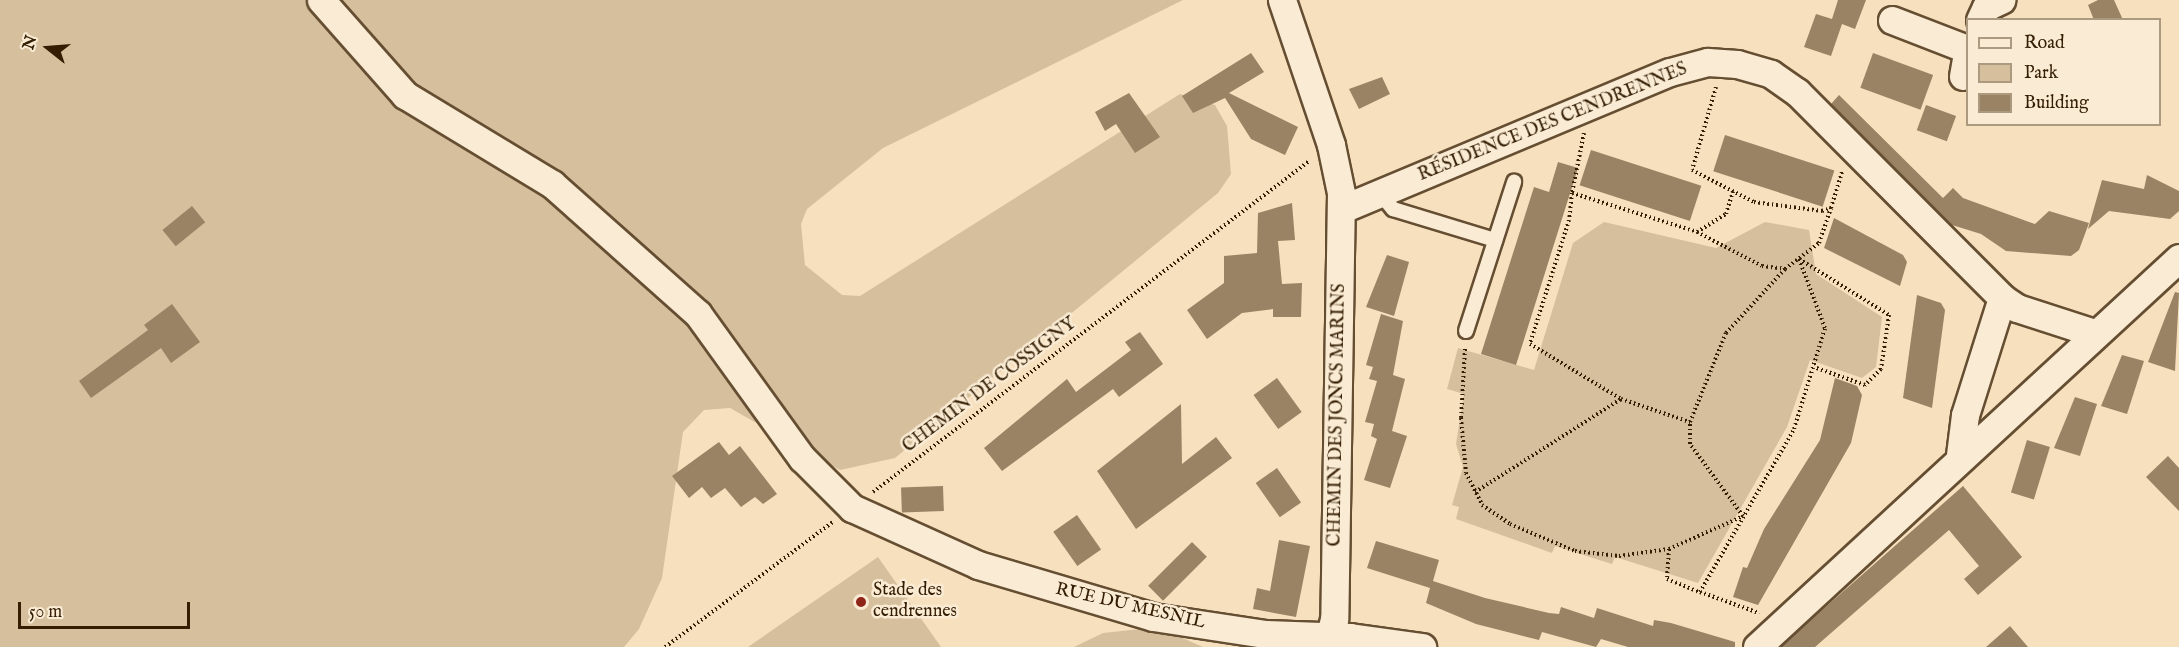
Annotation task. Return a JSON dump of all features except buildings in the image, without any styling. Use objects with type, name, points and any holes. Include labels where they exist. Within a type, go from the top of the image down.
[{"type":"street","points":[[321,0],[405,95],[552,184],[698,314],[802,458],[852,508]]},
{"type":"street","name":"CHEMIN DES JONCS MARINS","points":[[1282,0],[1331,145],[1341,201],[1330,642]]},
{"type":"street","points":[[1981,18],[1986,7],[2001,0]]},
{"type":"street","points":[[1892,20],[1966,48]]},
{"type":"street","points":[[1963,76],[1966,55]]},
{"type":"street","name":"RÉSIDENCE DES CENDRENNES","points":[[1341,201],[1380,193],[1670,72],[1723,62],[1784,81],[2002,298],[2017,308],[2094,333]]},
{"type":"street","points":[[1757,647],[1960,455],[2179,258]]},
{"type":"street","points":[[1960,455],[1965,415],[2002,298]]},
{"type":"street","name":"RUE DU MESNIL","points":[[852,508],[978,565],[1081,598],[1223,629],[1330,642],[1422,647]]},
{"type":"lane","points":[[1466,331],[1514,182]]},
{"type":"lane","points":[[1380,193],[1393,209],[1495,240]]},
{"type":"path","points":[[1723,62],[1692,170],[1754,202],[1831,208]]},
{"type":"path","points":[[1584,108],[1586,125],[1572,193],[1569,220],[1530,344],[1622,399],[1690,422]]},
{"type":"path","name":"CHEMIN DE COSSIGNY","points":[[665,647],[1331,145]]},
{"type":"path","points":[[1743,516],[1690,444],[1690,422],[1726,333],[1785,269],[1819,243],[1850,145]]},
{"type":"path","points":[[1697,232],[1726,214],[1733,191]]},
{"type":"path","points":[[1572,193],[1697,232],[1762,266],[1785,269]]},
{"type":"path","points":[[1700,592],[1794,429],[1826,328],[1799,259]]},
{"type":"path","points":[[1799,259],[1889,315],[1881,369],[1865,385],[1814,367]]},
{"type":"path","points":[[1466,331],[1461,418],[1466,473],[1482,505],[1510,524],[1575,551],[1619,556],[1669,549],[1743,516]]},
{"type":"path","points":[[1475,492],[1622,399]]},
{"type":"path","points":[[1669,549],[1667,579],[1783,622]]},
{"type":"green space","points":[[0,0],[1183,0],[883,148],[807,209],[801,224],[805,265],[842,295],[860,296],[1180,94],[1215,105],[1227,126],[1231,174],[1218,193],[895,458],[840,470],[730,408],[704,410],[683,432],[662,578],[639,629],[624,647],[0,647]]},
{"type":"green space","points":[[1604,222],[1716,248],[1765,222],[1809,230],[1816,274],[1882,317],[1876,367],[1862,378],[1810,360],[1787,427],[1698,583],[1615,557],[1612,564],[1555,546],[1552,553],[1456,519],[1459,507],[1452,505],[1463,467],[1456,444],[1464,394],[1447,389],[1458,348],[1534,370],[1573,243]]},
{"type":"green space","name":"Stade des cendrennes","points":[[878,557],[941,647],[748,647]]},
{"type":"green space","points":[[1140,629],[1171,633],[1203,647],[1074,647],[1103,633]]},
{"type":"place","name":"Stade des cendrennes","points":[[861,602]]}]
